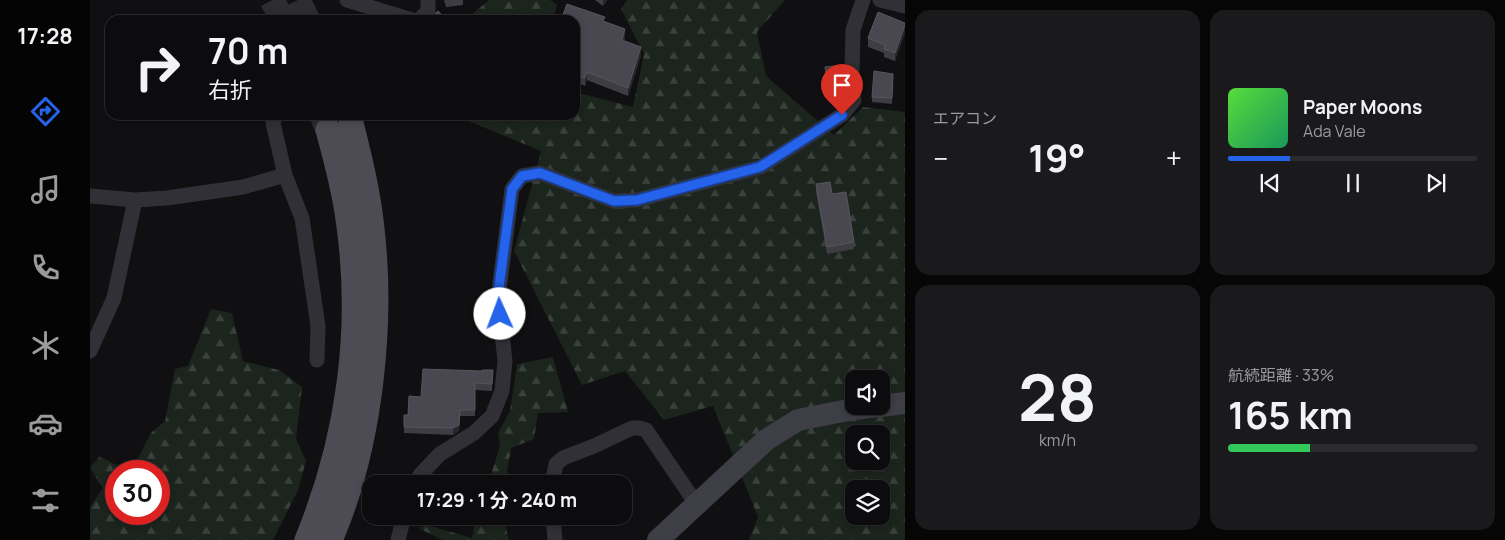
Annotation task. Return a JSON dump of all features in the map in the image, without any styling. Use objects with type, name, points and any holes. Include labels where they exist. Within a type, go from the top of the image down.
[{"type":"main road","points":[[330,540],[351,482],[361,445],[373,361],[376,300],[371,220],[351,123]]},
{"type":"main road","points":[[307,540],[318,513],[340,441],[346,407],[354,324],[354,266],[348,218],[328,130]]},
{"type":"street","points":[[347,0],[396,15]]},
{"type":"street","points":[[424,15],[428,11],[428,0]]},
{"type":"street","points":[[421,475],[440,454],[474,433],[492,416],[502,391],[505,361],[498,298],[512,189],[522,176],[540,173],[614,201],[637,200],[760,167],[842,115],[854,100],[852,72],[853,30],[863,0]]},
{"type":"street","points":[[880,0],[905,6]]},
{"type":"street","points":[[274,120],[285,175],[302,218],[318,326],[317,360]]},
{"type":"street","points":[[90,196],[135,200],[167,198],[243,187],[285,175]]},
{"type":"street","points":[[90,350],[114,298],[135,200]]},
{"type":"street","points":[[890,405],[905,403]]},
{"type":"street","points":[[658,540],[766,440],[798,420],[845,411]]},
{"type":"street","points":[[554,475],[556,464],[563,458],[632,428],[639,428],[646,430],[696,505]]},
{"type":"street","points":[[398,540],[402,525]]},
{"type":"street","points":[[554,525],[555,540]]},
{"type":"green space","points":[[489,0],[550,0],[557,5],[554,15],[471,15]]},
{"type":"green space","points":[[627,0],[785,0],[757,32],[766,76],[834,135],[863,107],[905,112],[905,540],[749,540],[758,517],[713,406],[664,420],[625,371],[582,385],[514,251],[541,151],[466,120],[580,120],[580,93],[633,107],[644,54],[621,9]]},
{"type":"green space","points":[[211,309],[232,313],[243,361],[279,370],[302,387],[296,439],[306,461],[298,490],[273,540],[90,540],[90,507],[103,488],[90,468],[100,456],[107,460],[105,460],[105,525],[170,525],[170,460],[133,460],[138,458],[151,433],[165,421],[175,369],[188,366]]},
{"type":"green space","points":[[553,357],[568,412],[538,413],[534,439],[511,448],[507,471],[509,475],[491,475],[500,446],[498,433],[510,411],[517,364]]},
{"type":"green space","points":[[427,525],[472,538],[474,525],[506,525],[509,540],[443,540],[418,528]]},
{"type":"building","points":[[567,4],[605,17],[603,21],[625,29],[622,40],[641,47],[628,88],[587,72],[585,78],[580,76],[580,15],[563,15]]},
{"type":"building","points":[[438,11],[442,15],[434,15]]},
{"type":"building","points":[[878,12],[905,23],[895,53],[884,49],[885,45],[868,38]]},
{"type":"building","points":[[843,65],[844,91],[842,94],[829,96],[825,67]]},
{"type":"building","points":[[874,71],[893,74],[892,98],[872,97]]},
{"type":"building","points":[[830,182],[832,194],[846,192],[854,242],[827,247],[816,184]]},
{"type":"building","points":[[423,369],[493,370],[492,384],[475,383],[475,410],[460,410],[459,425],[453,428],[404,427],[404,415],[408,415],[409,396],[421,397]]},
{"type":"tunnel","points":[[272,0],[280,15]]},
{"type":"tunnel","points":[[298,0],[306,15]]},
{"type":"tunnel","points":[[324,120],[328,130]]},
{"type":"route","points":[[500,314],[498,298],[512,189],[522,176],[540,173],[614,201],[637,200],[760,167],[842,115]]}]
